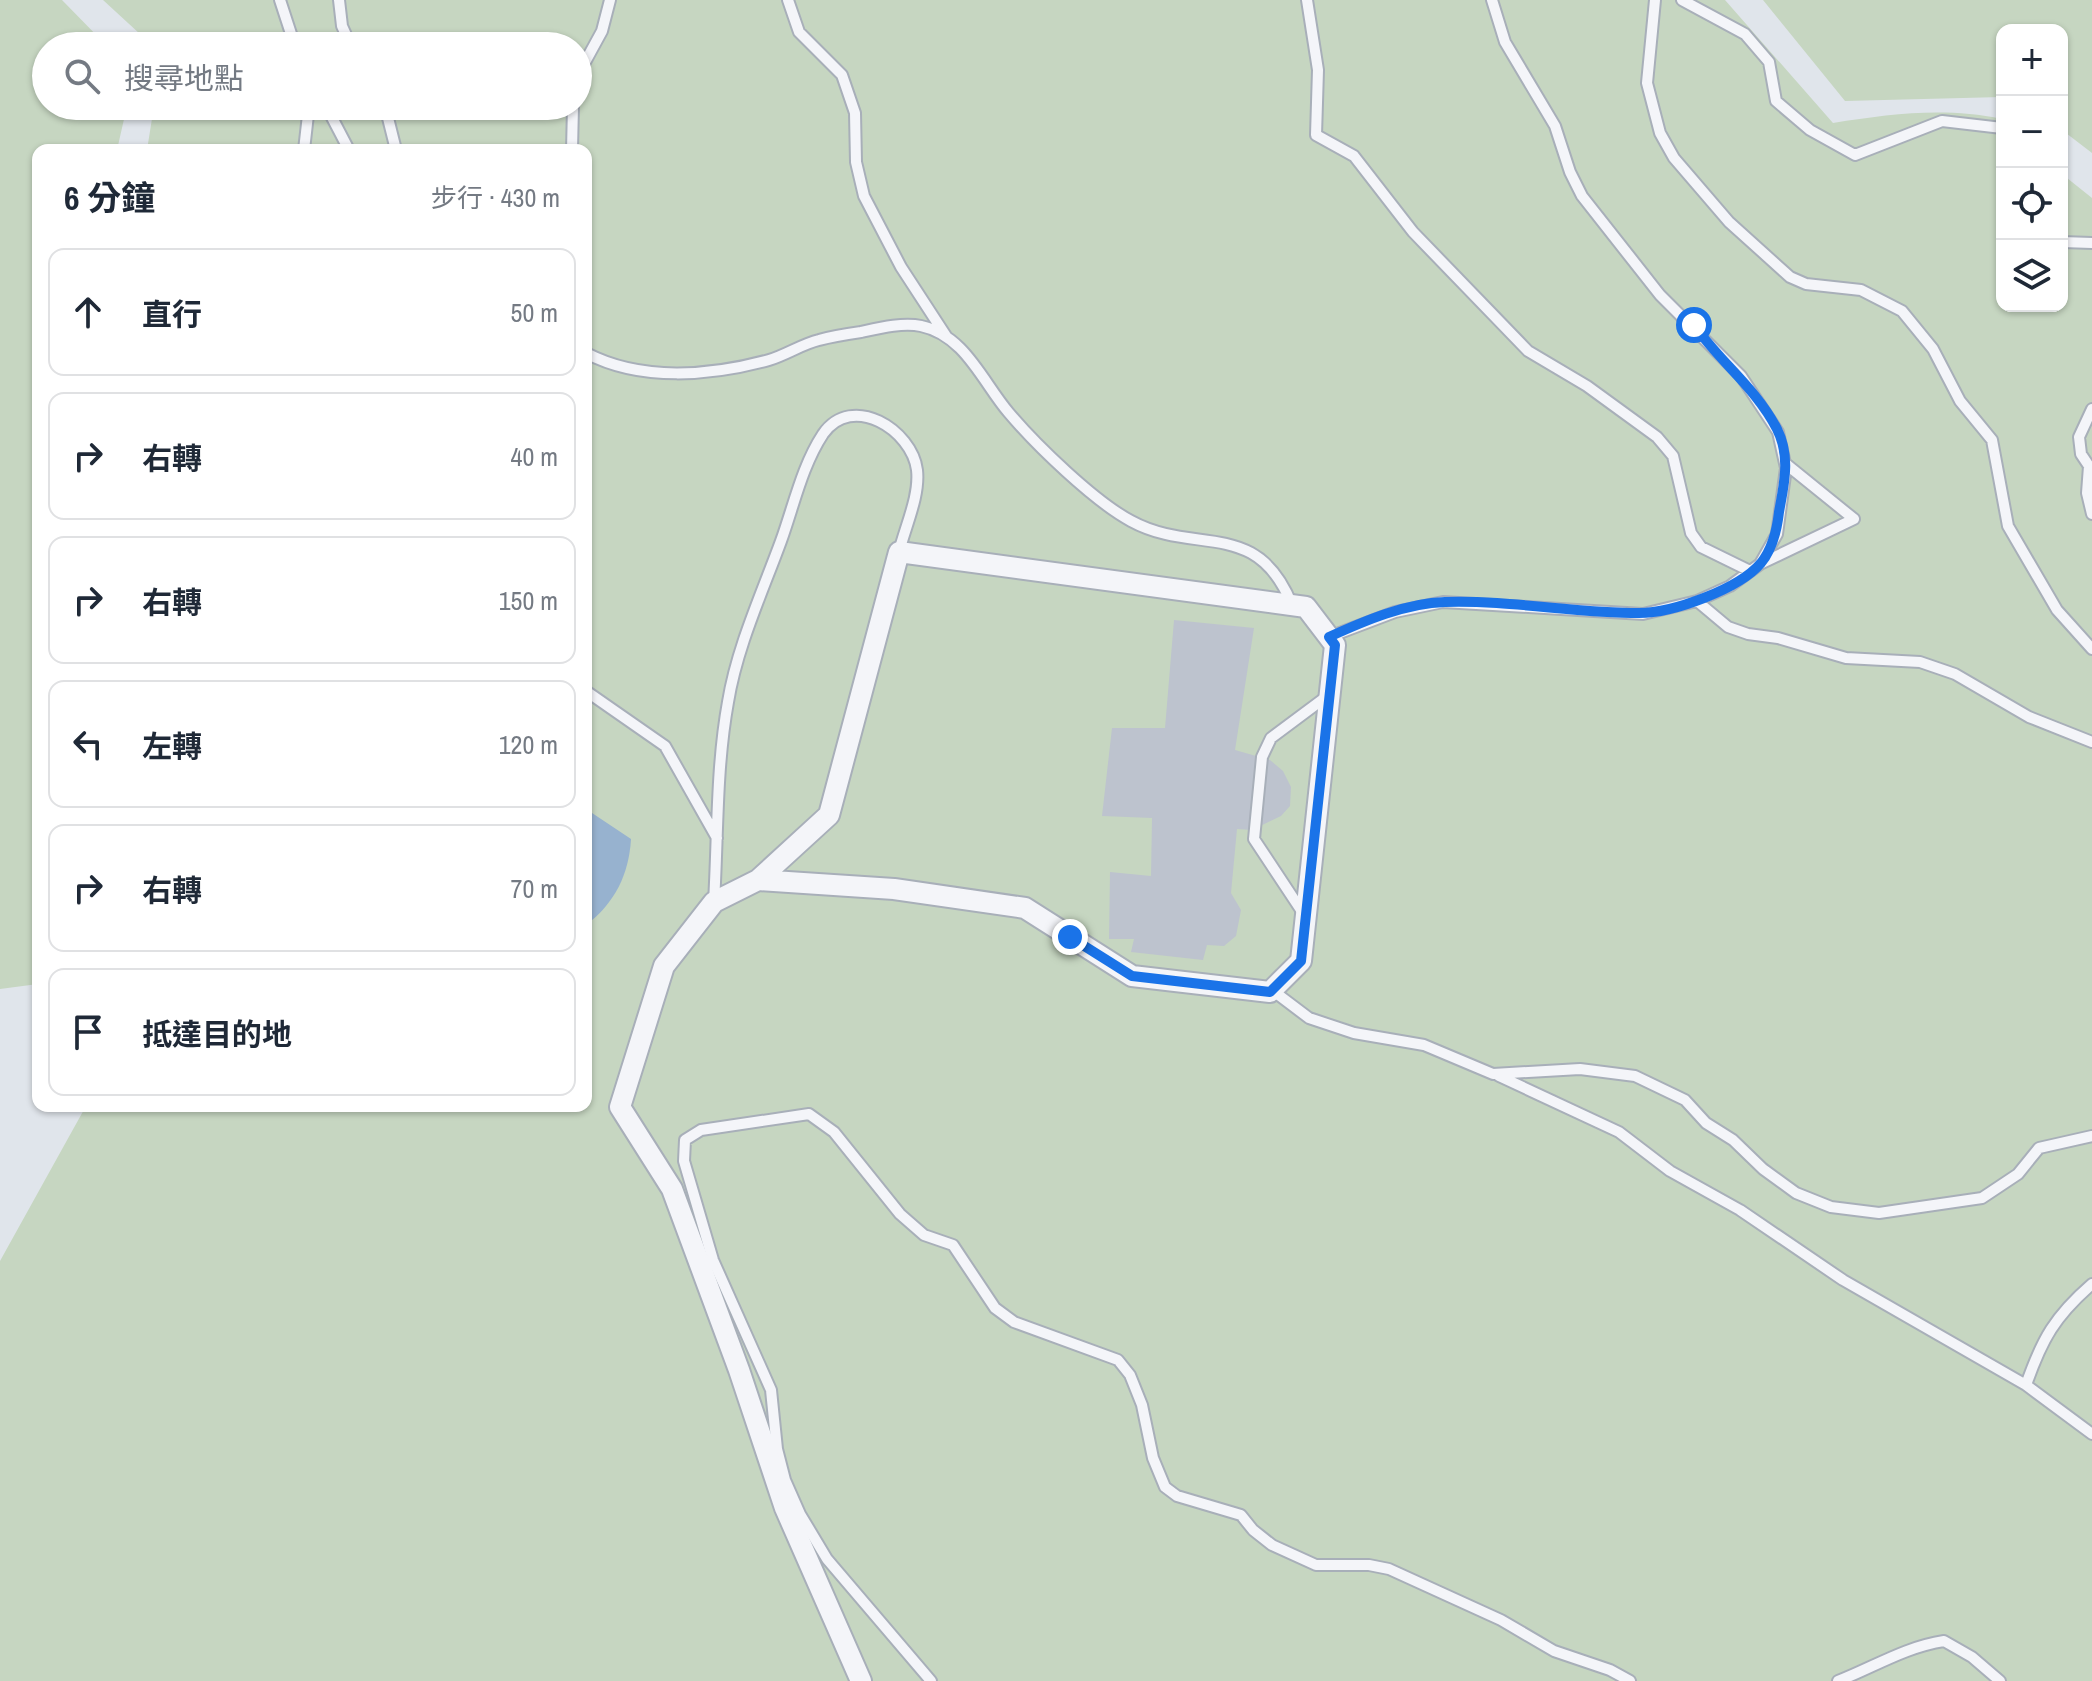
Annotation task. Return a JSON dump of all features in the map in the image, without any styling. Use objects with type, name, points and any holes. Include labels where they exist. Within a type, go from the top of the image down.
[{"type":"street","points":[[758,880],[894,889],[1025,908],[1132,976],[1272,990],[1301,961],[1335,645],[1306,607],[899,552],[829,815],[758,880],[714,902],[664,966],[620,1107],[672,1189],[739,1370],[785,1508],[861,1681]]},
{"type":"lane","points":[[280,0],[290,32]]},
{"type":"lane","points":[[339,0],[345,32]]},
{"type":"lane","points":[[592,49],[602,31],[610,0]]},
{"type":"lane","points":[[788,0],[799,32],[842,75],[855,113],[856,162],[864,196],[901,267],[947,336],[969,359],[1008,413],[1080,482],[1127,519],[1160,533],[1226,542],[1248,551],[1281,579],[1292,605]]},
{"type":"lane","points":[[1307,0],[1318,70],[1316,135],[1354,156],[1413,232],[1528,351],[1587,386],[1657,437],[1673,456],[1691,533],[1701,547],[1750,571]]},
{"type":"lane","points":[[1492,0],[1505,42],[1555,126],[1570,172],[1582,196],[1660,295],[1694,325],[1709,346],[1760,399],[1778,432],[1786,464],[1777,534],[1760,564]]},
{"type":"lane","points":[[1655,0],[1647,83],[1660,133],[1674,158],[1729,222],[1790,277],[1806,284],[1861,290],[1902,311],[1933,349],[1960,401],[1992,440],[2008,526],[2057,610],[2092,649]]},
{"type":"lane","points":[[1682,0],[1745,34],[1769,62],[1776,101],[1810,130],[1855,155],[1942,121],[1996,127]]},
{"type":"lane","points":[[305,144],[307,120]]},
{"type":"lane","points":[[333,120],[346,144]]},
{"type":"lane","points":[[388,120],[394,144]]},
{"type":"lane","points":[[572,144],[573,120]]},
{"type":"lane","points":[[2068,242],[2092,243]]},
{"type":"lane","points":[[592,355],[616,364],[675,375],[756,363],[818,340],[878,328],[920,325],[947,336]]},
{"type":"lane","points":[[2092,409],[2079,437],[2081,454],[2089,466],[2087,493],[2092,514]]},
{"type":"lane","points":[[714,902],[720,766],[728,699],[802,475],[823,434],[841,420],[868,416],[881,421],[904,437],[912,450],[918,483],[899,552]]},
{"type":"lane","points":[[1329,637],[1382,616],[1443,602],[1643,614],[1697,601],[1730,586],[1760,564],[1854,519],[1786,464]]},
{"type":"lane","points":[[1697,601],[1728,627],[1748,634],[1778,638],[1846,658],[1920,662],[1955,674],[2029,717],[2092,742]]},
{"type":"lane","points":[[1306,917],[1254,839],[1262,757],[1271,738],[1330,694]]},
{"type":"lane","points":[[592,695],[665,746],[718,840]]},
{"type":"lane","points":[[1272,990],[1309,1018],[1354,1033],[1424,1045],[1619,1132],[1670,1171],[1740,1210],[1843,1280],[2026,1385],[2092,1436]]},
{"type":"lane","points":[[1493,1074],[1580,1069],[1635,1076],[1685,1100],[1706,1123],[1733,1140],[1763,1169],[1796,1193],[1831,1207],[1879,1213],[1982,1198],[2018,1174],[2039,1148],[2092,1136]]},
{"type":"lane","points":[[931,1681],[827,1559],[785,1480],[772,1417],[771,1390],[713,1260],[684,1161],[685,1140],[701,1130],[809,1114],[834,1132],[900,1214],[924,1235],[953,1245],[995,1308],[1014,1322],[1118,1360],[1130,1375],[1142,1405],[1153,1458],[1165,1487],[1177,1496],[1241,1515],[1272,1545],[1316,1565],[1369,1565],[1389,1569],[1501,1620],[1554,1651],[1610,1670],[1630,1681]]},
{"type":"lane","points":[[2026,1385],[2040,1346],[2061,1311],[2092,1284]]},
{"type":"lane","points":[[1838,1681],[1870,1669],[1894,1654],[1944,1641],[1972,1657],[2000,1681]]},
{"type":"green space","points":[[0,0],[62,0],[93,32],[32,32],[32,120],[124,120],[118,144],[32,144],[32,985],[0,989]]},
{"type":"green space","points":[[103,0],[1725,0],[1833,123],[1938,113],[1996,118],[1996,312],[2068,312],[2068,179],[2092,198],[2092,1681],[0,1681],[0,1261],[83,1112],[592,1112],[592,144],[148,144],[152,120],[592,120],[592,32],[138,32]]},
{"type":"green space","points":[[1763,0],[2092,0],[2092,153],[2068,135],[2068,24],[1996,24],[1996,97],[1845,101]]},
{"type":"water","points":[[592,813],[631,839],[619,887],[592,920]]},
{"type":"building","points":[[1174,620],[1254,628],[1235,750],[1270,760],[1283,771],[1291,787],[1290,806],[1281,816],[1252,830],[1237,829],[1231,893],[1241,910],[1236,936],[1224,946],[1207,945],[1203,960],[1131,952],[1134,939],[1109,939],[1110,872],[1151,876],[1152,818],[1102,816],[1112,728],[1165,728]]},
{"type":"route","points":[[1070,937],[1132,976],[1270,992],[1301,961],[1335,645],[1329,637],[1395,612],[1443,602],[1643,614],[1697,601],[1730,586],[1760,564],[1777,534],[1785,487],[1783,450],[1778,432],[1760,399],[1709,346],[1694,325]]}]
